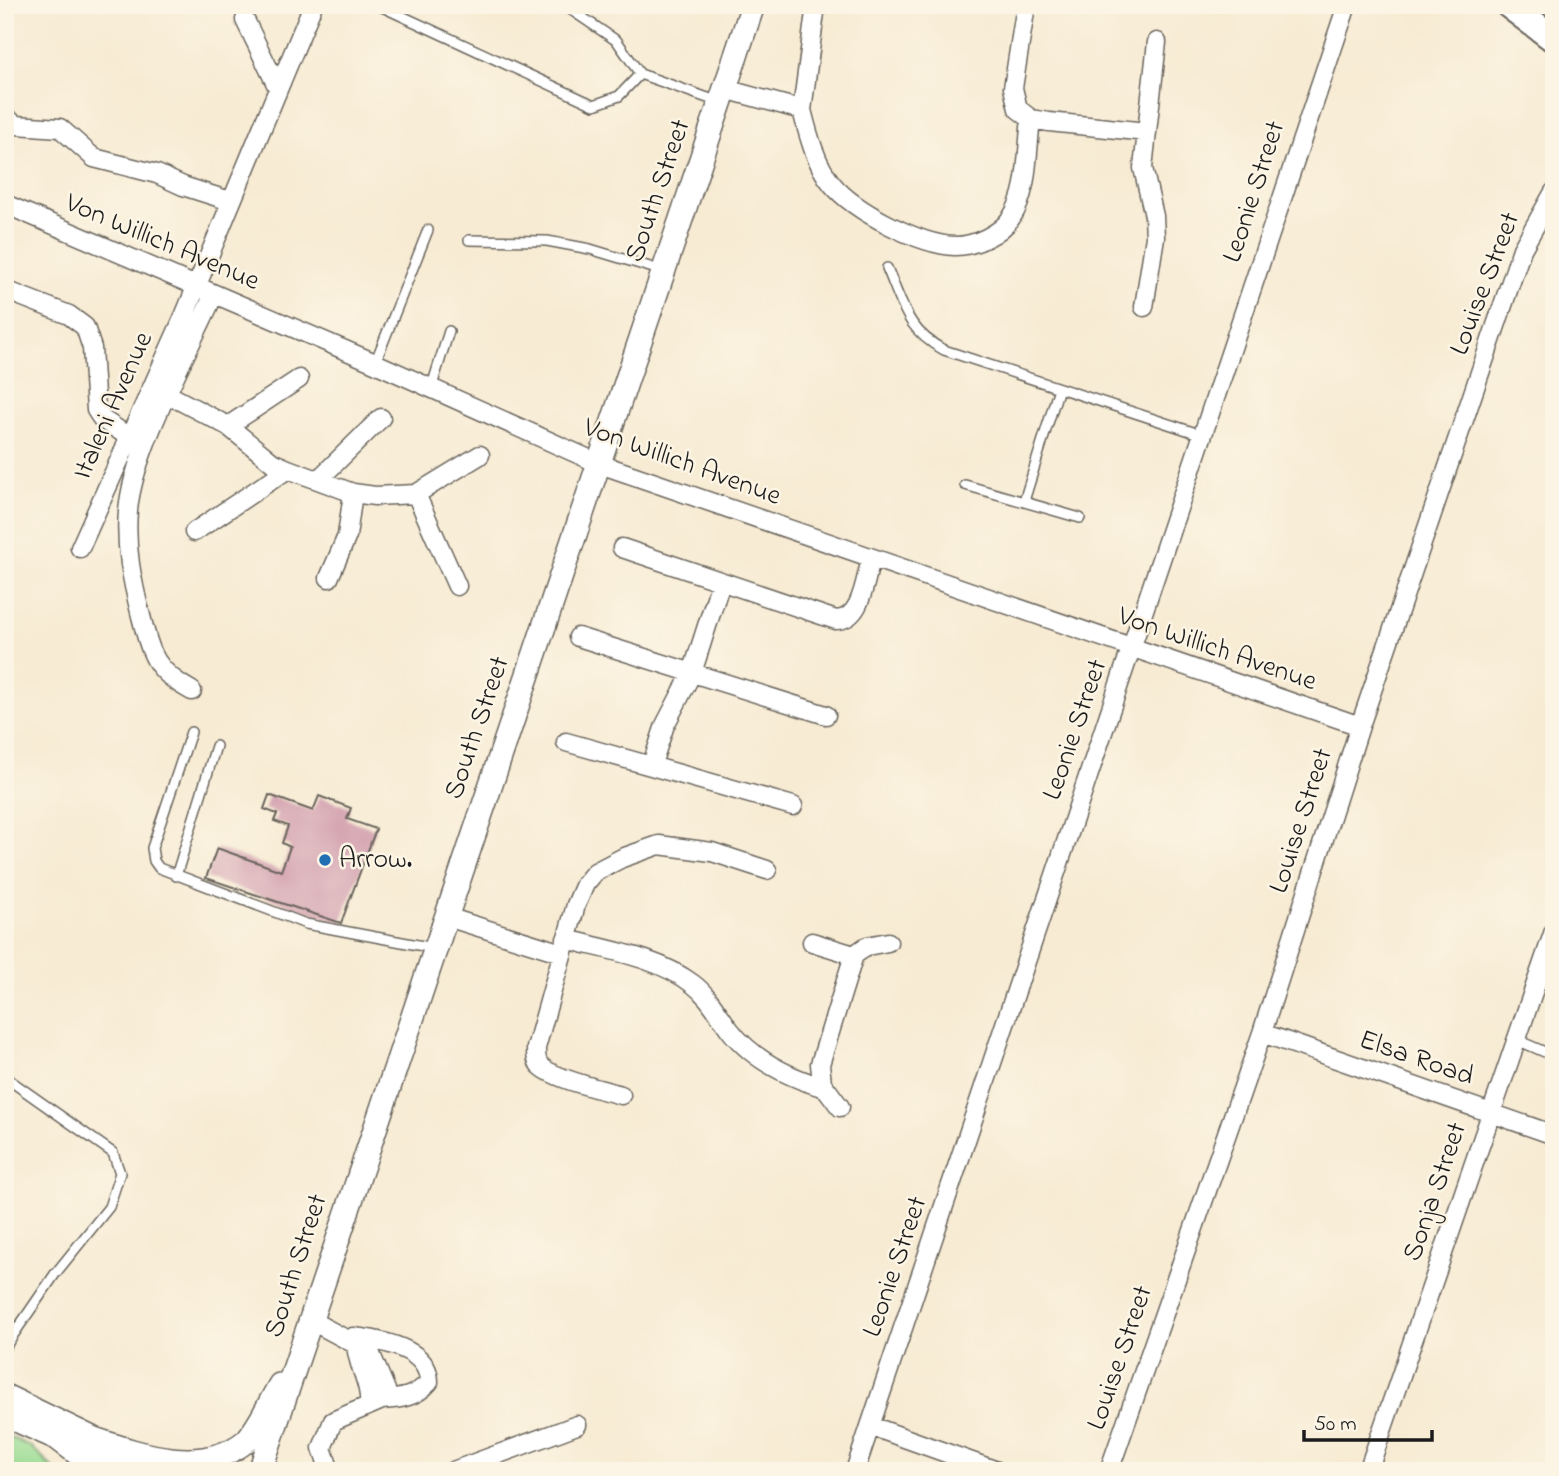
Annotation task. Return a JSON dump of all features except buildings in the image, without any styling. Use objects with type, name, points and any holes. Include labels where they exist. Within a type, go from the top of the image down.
[{"type":"main road","points":[[1509,5],[1554,39]]},
{"type":"street","name":"Italeni Avenue","points":[[80,548],[196,287],[313,5]]},
{"type":"street","name":"South Street","points":[[260,1471],[753,5]]},
{"type":"street","points":[[816,5],[802,110],[826,176],[840,193],[883,221],[953,246],[979,242],[1011,219],[1021,195],[1031,119]]},
{"type":"street","points":[[1026,5],[1013,88],[1018,109],[1031,119],[1147,132]]},
{"type":"street","name":"Leonie Street","points":[[856,1471],[1347,5]]},
{"type":"street","points":[[245,20],[278,86]]},
{"type":"street","points":[[1144,307],[1155,237],[1154,216],[1143,168],[1157,42]]},
{"type":"street","points":[[723,95],[802,110]]},
{"type":"street","points":[[5,117],[16,125],[60,128],[94,158],[157,174],[183,186],[230,201]]},
{"type":"street","name":"Louise Street","points":[[1109,1471],[1262,1033],[1360,726],[1522,249],[1554,192]]},
{"type":"street","name":"Von Willich Avenue","points":[[5,204],[375,363],[600,464],[1360,726]]},
{"type":"street","points":[[5,290],[69,315],[85,327],[92,348],[95,407],[102,419],[129,437]]},
{"type":"street","points":[[192,691],[171,680],[154,659],[139,609],[127,547],[128,508],[133,483],[215,294]]},
{"type":"street","points":[[228,426],[299,379]]},
{"type":"street","points":[[169,395],[228,426],[272,462],[353,493],[375,496],[416,494],[480,455]]},
{"type":"street","points":[[320,479],[381,418]]},
{"type":"street","points":[[194,532],[288,469]]},
{"type":"street","points":[[329,578],[346,536],[353,493]]},
{"type":"street","points":[[416,494],[457,586]]},
{"type":"street","points":[[622,548],[842,620],[855,611],[872,558]]},
{"type":"street","points":[[652,764],[665,725],[692,673],[721,582]]},
{"type":"street","points":[[578,637],[825,715]]},
{"type":"street","points":[[566,743],[652,764],[793,806]]},
{"type":"street","points":[[621,1096],[554,1073],[538,1063],[536,1048],[564,946],[585,884],[595,872],[633,853],[659,845],[674,845],[731,857],[767,870]]},
{"type":"street","points":[[447,917],[564,946],[640,959],[677,974],[703,993],[752,1053],[795,1078],[825,1088]]},
{"type":"street","name":"Sonja Street","points":[[1368,1471],[1554,931]]},
{"type":"street","points":[[840,1107],[825,1088],[820,1064],[854,955],[867,946],[888,942]]},
{"type":"street","points":[[811,943],[854,955]]},
{"type":"street","name":"Elsa Road","points":[[1262,1033],[1554,1135]]},
{"type":"street","points":[[310,1320],[350,1340],[377,1341],[406,1350],[425,1364],[429,1382],[421,1392],[402,1399],[375,1402],[333,1421],[322,1448],[330,1471]]},
{"type":"street","points":[[350,1340],[375,1402]]},
{"type":"street","points":[[5,1396],[94,1439],[165,1463],[183,1466],[218,1460],[247,1439],[301,1350]]},
{"type":"street","points":[[5,1415],[57,1438],[101,1471]]},
{"type":"street","points":[[453,1471],[577,1424]]},
{"type":"street","points":[[871,1426],[997,1471]]},
{"type":"street","points":[[94,1439],[135,1471]]},
{"type":"lane","points":[[378,5],[594,105],[619,96],[640,74]]},
{"type":"lane","points":[[564,5],[617,41],[640,74],[723,95]]},
{"type":"lane","points":[[375,363],[428,230]]},
{"type":"lane","points":[[470,240],[547,241],[590,249],[664,271]]},
{"type":"lane","points":[[887,268],[912,327],[925,340],[944,350],[1202,436]]},
{"type":"lane","points":[[431,389],[449,331]]},
{"type":"lane","points":[[1024,501],[1059,388]]},
{"type":"lane","points":[[965,485],[1080,517]]},
{"type":"lane","points":[[191,732],[152,848],[153,861],[176,877],[306,924],[436,948]]},
{"type":"lane","points":[[176,877],[216,746]]},
{"type":"lane","points":[[1517,1040],[1554,1055]]},
{"type":"lane","points":[[5,1077],[113,1153],[120,1173],[108,1207],[55,1273],[5,1347]]},
{"type":"green space","points":[[5,1435],[30,1446],[56,1471],[5,1471]]},
{"type":"place","name":"Arrow.","points":[[325,860]]}]
